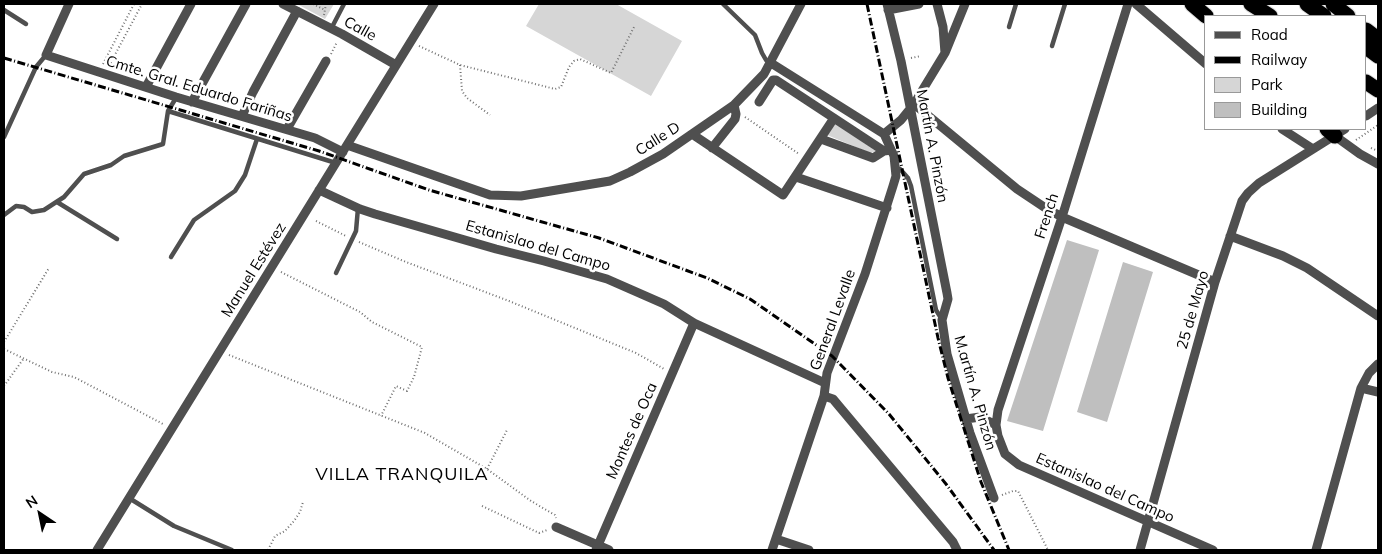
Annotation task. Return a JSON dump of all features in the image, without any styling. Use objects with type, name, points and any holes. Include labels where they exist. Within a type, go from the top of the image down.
[{"type":"highway","points":[[1192,4],[1205,15]]},
{"type":"highway","points":[[1251,4],[1268,15]]},
{"type":"highway","points":[[1307,4],[1323,15]]},
{"type":"highway","points":[[1333,4],[1347,15]]},
{"type":"highway","points":[[1367,31],[1378,39]]},
{"type":"highway","points":[[1367,48],[1378,56]]},
{"type":"highway","points":[[1367,83],[1378,90]]},
{"type":"street","points":[[46,56],[69,4]]},
{"type":"street","points":[[146,87],[191,4]]},
{"type":"street","points":[[192,102],[246,4]]},
{"type":"street","name":"Calle","points":[[283,4],[342,34],[396,65]]},
{"type":"street","name":"Manuel Estévez","points":[[97,550],[434,4]]},
{"type":"street","name":"Calle D","points":[[470,188],[490,194],[521,196],[610,181],[663,154],[734,105],[758,82],[771,63],[801,4]]},
{"type":"street","points":[[887,7],[919,4]]},
{"type":"street","points":[[937,4],[943,27],[945,53]]},
{"type":"street","points":[[771,63],[884,134],[912,107],[945,53],[965,4]]},
{"type":"street","name":"French","points":[[998,436],[996,425],[998,410],[1062,217],[1128,4]]},
{"type":"street","points":[[1136,4],[1204,62]]},
{"type":"street","name":"Martín A. Pinzón","points":[[887,7],[912,107],[947,293]]},
{"type":"street","points":[[242,116],[296,11]]},
{"type":"street","name":"Cmte. Gral. Eduardo Fariñas","points":[[46,56],[470,188]]},
{"type":"street","points":[[287,130],[326,61]]},
{"type":"street","points":[[759,102],[773,80],[776,80],[888,151]]},
{"type":"street","points":[[712,148],[736,116],[734,105]]},
{"type":"street","points":[[912,107],[1044,208],[1215,282]]},
{"type":"street","points":[[1367,115],[1378,108]]},
{"type":"street","points":[[692,134],[784,195],[834,118]]},
{"type":"street","points":[[1284,130],[1313,149]]},
{"type":"street","points":[[1336,131],[1360,154],[1378,164]]},
{"type":"street","name":"25 de Mayo","points":[[1140,550],[1215,282],[1237,213],[1248,193],[1258,183],[1313,149],[1336,131]]},
{"type":"street","name":"General Levalle","points":[[772,550],[824,396],[825,382],[832,356],[860,290],[896,176],[884,134]]},
{"type":"street","points":[[821,138],[873,158],[888,151]]},
{"type":"street","points":[[796,177],[887,208]]},
{"type":"street","name":"Estanislao del Campo","points":[[319,190],[358,208],[496,249],[607,279],[664,304],[694,323],[825,382]]},
{"type":"street","points":[[1230,236],[1307,268],[1378,316]]},
{"type":"street","name":"M.artín A. Pinzón","points":[[947,293],[948,299],[942,320],[947,354],[966,418],[994,498]]},
{"type":"street","name":"Montes de Oca","points":[[597,548],[694,323]]},
{"type":"street","points":[[1316,550],[1361,388],[1369,373],[1378,364]]},
{"type":"street","points":[[1361,388],[1378,392]]},
{"type":"street","points":[[824,396],[833,399],[957,549]]},
{"type":"street","points":[[966,418],[980,417],[996,425]]},
{"type":"street","name":"Estanislao del Campo","points":[[998,436],[1005,454],[1018,465],[1213,550]]},
{"type":"street","points":[[556,527],[597,548],[610,550]]},
{"type":"street","points":[[776,539],[809,550]]},
{"type":"lane","points":[[331,29],[344,4]]},
{"type":"lane","points":[[723,4],[755,35],[762,53],[766,60],[771,63]]},
{"type":"lane","points":[[1009,27],[1016,4]]},
{"type":"lane","points":[[1052,46],[1065,4]]},
{"type":"lane","points":[[4,10],[26,24]]},
{"type":"lane","points":[[4,137],[36,67],[46,56]]},
{"type":"lane","points":[[4,214],[16,206],[37,212],[56,202],[71,190],[73,185],[84,174],[111,165],[124,156],[163,144],[168,111],[176,97]]},
{"type":"lane","points":[[168,111],[336,163]]},
{"type":"lane","points":[[171,257],[194,220],[235,190],[245,175],[257,139]]},
{"type":"lane","points":[[895,168],[908,178],[911,186],[936,310],[942,320]]},
{"type":"lane","points":[[56,202],[117,240]]},
{"type":"lane","points":[[336,273],[356,231],[358,208]]},
{"type":"lane","points":[[129,498],[174,526],[232,550]]},
{"type":"path","points":[[103,74],[106,57],[134,4]]},
{"type":"path","points":[[103,74],[142,4]]},
{"type":"path","points":[[314,4],[325,10]]},
{"type":"path","points":[[410,42],[460,65],[555,89],[561,88],[569,67],[574,60],[580,59],[611,73],[635,26]]},
{"type":"path","points":[[326,61],[342,34]]},
{"type":"path","points":[[460,65],[462,91],[467,98],[490,115]]},
{"type":"path","points":[[736,116],[746,117],[807,160]]},
{"type":"path","points":[[1363,144],[1356,140],[1378,125]]},
{"type":"path","points":[[1371,148],[1378,151]]},
{"type":"path","points":[[316,221],[406,262],[509,301],[636,353],[672,374]]},
{"type":"path","points":[[272,267],[360,312],[372,322],[422,347],[414,377],[407,391],[396,386],[381,416]]},
{"type":"path","points":[[4,342],[49,268]]},
{"type":"path","points":[[4,349],[52,372],[74,377],[172,429]]},
{"type":"path","points":[[220,351],[425,433],[487,469],[531,501],[556,515],[556,527],[539,533],[482,506]]},
{"type":"path","points":[[4,386],[24,358]]},
{"type":"path","points":[[487,469],[507,430]]},
{"type":"path","points":[[994,498],[1018,491],[1048,550]]},
{"type":"path","points":[[268,550],[275,536],[294,521],[300,512],[303,502]]},
{"type":"green space","points":[[297,4],[334,4],[325,19]]},
{"type":"green space","points":[[539,4],[616,4],[682,41],[651,96],[526,26]]},
{"type":"green space","points":[[835,123],[876,151],[870,153],[827,135]]},
{"type":"building","points":[[1067,240],[1099,250],[1043,431],[1007,421]]},
{"type":"building","points":[[1123,262],[1153,272],[1107,422],[1077,412]]},
{"type":"railway","points":[[867,4],[948,378],[981,482],[1009,550]]},
{"type":"railway","points":[[4,58],[319,151],[429,190],[599,238],[707,278],[750,299],[832,356],[889,414],[946,484],[994,550]]},
{"type":"district","name":"VILLA TRANQUILA","points":[[402,475]]}]
